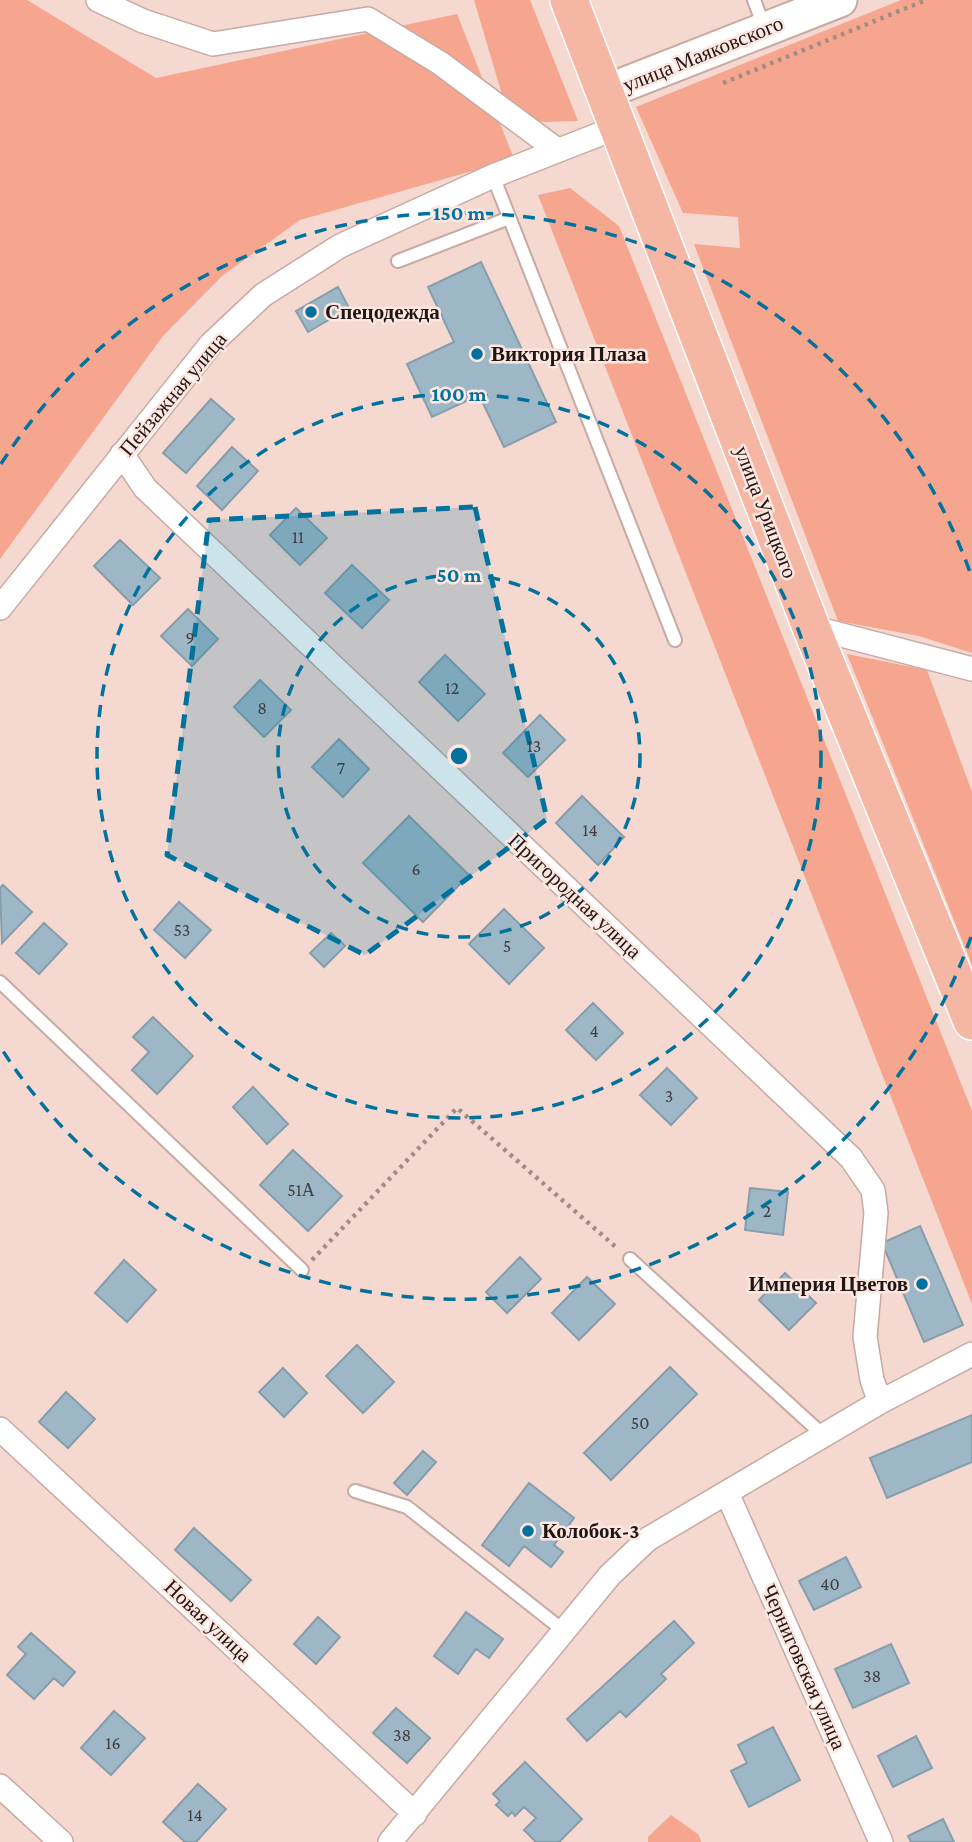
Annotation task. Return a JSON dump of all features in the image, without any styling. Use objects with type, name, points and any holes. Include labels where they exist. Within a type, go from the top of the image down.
[{"type":"main road","name":"улица Урицкого","points":[[569,0],[810,627],[972,1021]]},
{"type":"main road","name":"улица Маяковского","points":[[605,92],[760,14],[840,0]]},
{"type":"street","points":[[98,0],[143,21],[213,44],[368,19],[440,63],[557,150]]},
{"type":"street","name":"Пейзажная улица","points":[[0,608],[211,344],[263,295],[340,246],[493,176],[618,127]]},
{"type":"street","name":"Пригородная улица","points":[[122,454],[145,488],[851,1158],[873,1190],[876,1213],[865,1337],[872,1380],[880,1402]]},
{"type":"street","points":[[810,627],[972,669]]},
{"type":"street","points":[[390,1842],[610,1575],[648,1539],[880,1402],[972,1354]]},
{"type":"street","name":"Новая улица","points":[[0,1429],[415,1814]]},
{"type":"street","name":"Черниговская улица","points":[[727,1493],[881,1842]]},
{"type":"street","points":[[0,1786],[61,1842]]},
{"type":"lane","points":[[493,176],[675,640]]},
{"type":"lane","points":[[398,261],[509,218]]},
{"type":"lane","points":[[0,982],[302,1270]]},
{"type":"lane","points":[[630,1259],[823,1435]]},
{"type":"lane","points":[[355,1492],[407,1507],[564,1631]]},
{"type":"path","points":[[723,83],[926,0]]},
{"type":"path","points":[[302,1270],[457,1108],[630,1259]]},
{"type":"highlighted area","points":[[475,507],[547,819],[365,955],[167,855],[209,520]]},
{"type":"shaded area","points":[[0,0],[27,0],[156,78],[457,14],[514,159],[300,220],[222,276],[163,336],[0,559]]},
{"type":"shaded area","points":[[474,0],[530,0],[578,121],[541,122],[503,98]]},
{"type":"shaded area","points":[[901,0],[972,0],[972,653],[919,636],[838,621],[694,244],[740,248],[738,217],[683,213],[636,107]]},
{"type":"shaded area","points":[[570,188],[619,226],[972,1111],[972,1304],[538,195]]},
{"type":"shaded area","points":[[847,654],[927,670],[972,792],[972,965]]},
{"type":"shaded area","points":[[671,1815],[699,1835],[701,1842],[648,1842],[648,1837]]},
{"type":"building","name":"Виктория Плаза","points":[[481,262],[556,422],[504,447],[479,395],[432,417],[407,364],[454,342],[428,287]]},
{"type":"building","points":[[338,287],[349,308],[308,332],[296,311]]},
{"type":"building","points":[[211,399],[234,419],[186,473],[163,453]]},
{"type":"building","points":[[232,447],[258,471],[222,510],[197,486]]},
{"type":"building","points":[[296,508],[327,538],[300,565],[270,535]]},
{"type":"building","points":[[120,540],[160,578],[133,605],[94,566]]},
{"type":"building","points":[[352,565],[389,600],[362,628],[325,593]]},
{"type":"building","points":[[188,609],[218,639],[192,666],[161,636]]},
{"type":"building","points":[[445,655],[485,694],[458,721],[419,682]]},
{"type":"building","points":[[260,680],[291,710],[264,737],[234,707]]},
{"type":"building","points":[[540,715],[565,740],[528,777],[503,753]]},
{"type":"building","points":[[339,739],[369,769],[343,797],[312,767]]},
{"type":"building","points":[[582,796],[624,837],[598,865],[556,823]]},
{"type":"building","points":[[409,816],[469,875],[423,922],[363,863]]},
{"type":"building","points":[[3,885],[32,912],[2,943],[0,888]]},
{"type":"building","points":[[179,902],[211,930],[185,958],[154,930]]},
{"type":"building","points":[[504,909],[544,948],[509,984],[469,944]]},
{"type":"building","points":[[44,923],[67,944],[39,974],[16,953]]},
{"type":"building","points":[[331,933],[345,946],[324,967],[310,953]]},
{"type":"building","points":[[593,1003],[623,1033],[596,1060],[566,1030]]},
{"type":"building","points":[[153,1017],[193,1056],[157,1094],[132,1070],[149,1052],[133,1037]]},
{"type":"building","points":[[667,1068],[697,1098],[671,1125],[640,1095]]},
{"type":"building","points":[[253,1087],[288,1124],[267,1144],[233,1107]]},
{"type":"building","points":[[293,1150],[342,1196],[308,1231],[260,1185]]},
{"type":"building","points":[[750,1188],[788,1192],[783,1235],[745,1230]]},
{"type":"building","name":"Империя Цветов","points":[[920,1226],[963,1325],[924,1342],[882,1243]]},
{"type":"building","points":[[520,1257],[541,1279],[507,1313],[486,1292]]},
{"type":"building","points":[[124,1260],[156,1290],[127,1322],[95,1293]]},
{"type":"building","points":[[785,1273],[816,1303],[789,1330],[759,1300]]},
{"type":"building","points":[[587,1277],[615,1304],[579,1340],[552,1313]]},
{"type":"building","points":[[357,1345],[394,1382],[363,1413],[326,1376]]},
{"type":"building","points":[[670,1367],[697,1394],[611,1480],[584,1453]]},
{"type":"building","points":[[283,1368],[307,1393],[284,1417],[259,1392]]},
{"type":"building","points":[[66,1392],[95,1419],[68,1448],[39,1422]]},
{"type":"building","points":[[972,1415],[972,1462],[887,1498],[870,1458]]},
{"type":"building","points":[[423,1451],[436,1462],[407,1495],[394,1483]]},
{"type":"building","name":"Колобок-3","points":[[529,1483],[574,1518],[554,1545],[563,1552],[551,1567],[524,1546],[509,1566],[482,1545]]},
{"type":"building","points":[[194,1528],[251,1580],[231,1601],[175,1550]]},
{"type":"building","points":[[846,1557],[861,1587],[814,1610],[799,1581]]},
{"type":"building","points":[[466,1612],[503,1639],[489,1658],[476,1649],[458,1674],[434,1656]]},
{"type":"building","points":[[318,1617],[340,1637],[316,1664],[294,1644]]},
{"type":"building","points":[[674,1621],[694,1643],[661,1674],[666,1679],[626,1717],[620,1711],[587,1741],[567,1719]]},
{"type":"building","points":[[31,1633],[75,1672],[63,1686],[54,1678],[34,1699],[7,1675],[26,1654],[18,1647]]},
{"type":"building","points":[[891,1644],[909,1683],[853,1708],[835,1669]]},
{"type":"building","points":[[396,1708],[430,1738],[407,1763],[373,1733]]},
{"type":"building","points":[[114,1711],[145,1738],[111,1775],[81,1748]]},
{"type":"building","points":[[773,1727],[800,1780],[749,1807],[731,1771],[747,1763],[738,1745]]},
{"type":"building","points":[[916,1736],[932,1768],[893,1787],[878,1756]]},
{"type":"building","points":[[525,1762],[582,1819],[559,1842],[536,1842],[524,1830],[536,1818],[524,1807],[515,1816],[512,1812],[508,1816],[496,1805],[500,1801],[493,1794]]},
{"type":"building","points":[[198,1784],[226,1809],[196,1842],[185,1842],[163,1822]]},
{"type":"building","points":[[943,1819],[954,1842],[911,1842],[908,1836]]},
{"type":"place","name":"Спецодежда","points":[[311,312]]},
{"type":"place","name":"Виктория Плаза","points":[[477,354]]},
{"type":"place","name":"Империя Цветов","points":[[922,1284]]},
{"type":"place","name":"Колобок-3","points":[[528,1531]]}]
